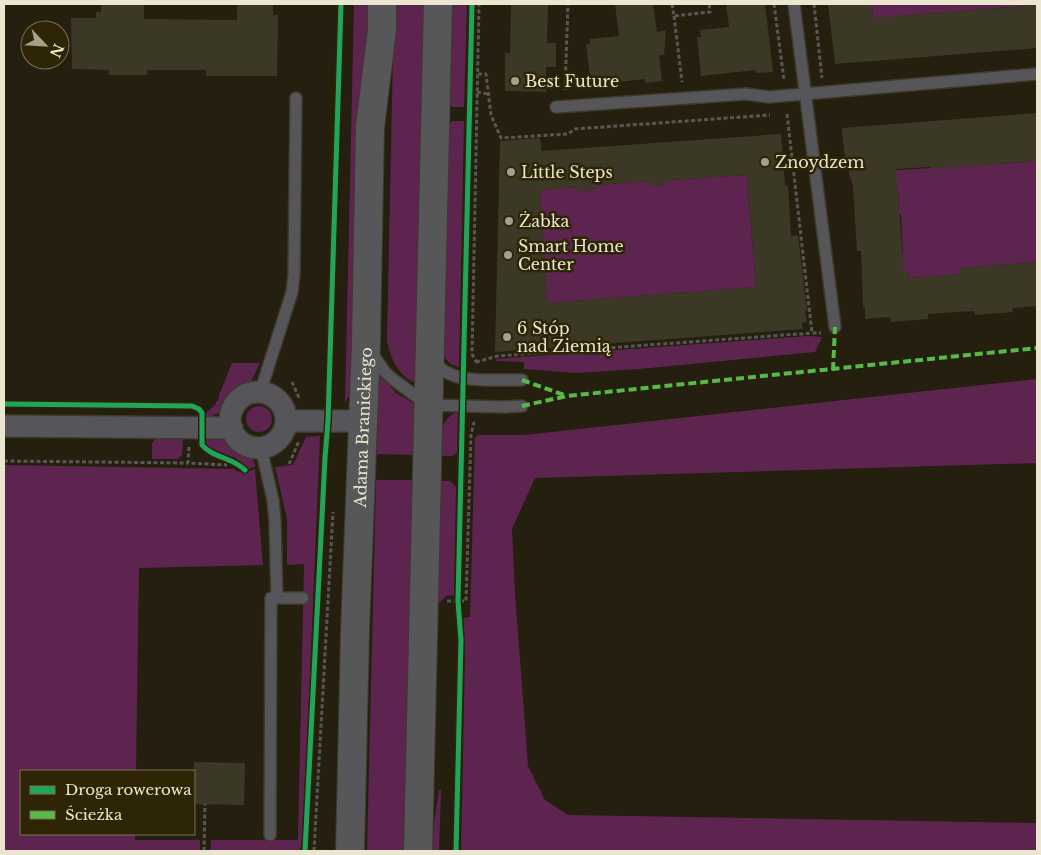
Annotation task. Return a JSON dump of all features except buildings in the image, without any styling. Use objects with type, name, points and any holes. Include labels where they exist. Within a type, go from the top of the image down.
[{"type":"main road","name":"Adama Branickiego","points":[[350,851],[362,421],[366,344],[370,127],[382,30],[382,4]]},
{"type":"main road","points":[[418,851],[438,4]]},
{"type":"street","points":[[260,393],[272,396],[281,404],[286,421],[282,434],[278,439],[268,446],[261,448],[247,446],[236,437],[232,428],[231,417],[236,404],[247,395],[260,393]]},
{"type":"street","points":[[286,421],[362,421]]},
{"type":"street","points":[[4,426],[232,428]]},
{"type":"lane","points":[[794,4],[832,330]]},
{"type":"lane","points":[[556,107],[746,94],[769,97],[1037,74]]},
{"type":"lane","points":[[260,393],[292,292],[294,275],[296,98]]},
{"type":"lane","points":[[366,344],[385,372],[428,405],[522,406]]},
{"type":"lane","points":[[430,356],[438,368],[458,378],[522,380]]},
{"type":"lane","points":[[261,448],[273,500],[277,598]]},
{"type":"lane","points":[[270,835],[271,598],[303,598]]},
{"type":"path","points":[[479,4],[472,354],[476,362],[498,356],[832,330]]},
{"type":"path","points":[[565,90],[568,4]]},
{"type":"path","points":[[672,4],[682,82]]},
{"type":"path","points":[[674,16],[710,12],[709,4]]},
{"type":"path","points":[[477,92],[488,94]]},
{"type":"path","points":[[787,114],[812,333]]},
{"type":"path","points":[[462,406],[462,426],[484,426]]},
{"type":"path","points":[[466,601],[469,476],[471,435],[475,416]]},
{"type":"path","points":[[226,458],[233,461]]},
{"type":"path","points":[[4,461],[188,463]]},
{"type":"path","points":[[314,851],[333,509]]},
{"type":"path","points":[[458,592],[458,608]]},
{"type":"path","points":[[204,851],[205,804]]},
{"type":"shaded area","points":[[354,4],[372,4],[352,390],[345,403]]},
{"type":"shaded area","points":[[394,4],[426,4],[417,384],[400,372],[390,353],[387,340]]},
{"type":"shaded area","points":[[450,4],[467,4],[464,107],[452,107],[448,102]]},
{"type":"shaded area","points":[[867,4],[1037,5],[898,16],[875,35],[872,8],[868,8]]},
{"type":"shaded area","points":[[452,121],[464,121],[459,367],[448,362],[442,351],[447,126]]},
{"type":"shaded area","points":[[1037,159],[1037,262],[960,268],[960,274],[909,278],[908,272],[862,275],[887,255],[903,254],[901,215],[896,213],[896,207],[899,206],[898,190],[882,191],[881,183],[853,185],[849,173],[1012,163],[1034,161]]},
{"type":"shaded area","points":[[747,175],[756,287],[547,303],[540,190],[578,187],[579,191],[595,190],[595,185],[650,181],[651,186],[667,185],[667,180]]},
{"type":"shaded area","points":[[808,336],[822,337],[815,352],[639,369],[576,373],[524,369],[524,362],[496,361],[496,359]]},
{"type":"shaded area","points":[[232,363],[260,363],[250,384],[238,390],[218,413],[206,418],[206,413],[218,401]]},
{"type":"shaded area","points":[[381,377],[396,393],[418,406],[416,455],[377,454],[378,380]]},
{"type":"shaded area","points":[[1037,379],[1037,463],[535,478],[512,529],[528,766],[545,800],[568,815],[1037,823],[1037,851],[461,851],[465,654],[463,618],[470,617],[475,437],[478,435],[525,435]]},
{"type":"shaded area","points":[[259,406],[269,409],[272,419],[269,429],[259,432],[249,429],[246,419],[249,409]]},
{"type":"shaded area","points":[[454,413],[458,413],[457,453],[452,456],[439,456],[440,437],[443,427],[445,422]]},
{"type":"shaded area","points":[[320,436],[303,843],[299,851],[210,851],[211,840],[298,840],[304,564],[287,565],[287,519],[275,467],[293,465],[306,437]]},
{"type":"shaded area","points":[[156,438],[183,439],[182,455],[178,459],[152,459],[152,443]]},
{"type":"shaded area","points":[[205,439],[225,440],[252,459],[256,466],[249,469],[236,458],[211,449],[206,444]]},
{"type":"shaded area","points":[[4,465],[233,469],[242,473],[255,469],[263,565],[139,568],[136,770],[20,770],[20,835],[135,835],[135,840],[200,840],[200,851],[4,851]]},
{"type":"shaded area","points":[[376,480],[416,480],[407,851],[367,851]]},
{"type":"shaded area","points":[[439,481],[450,481],[456,487],[454,595],[446,596],[438,604],[436,591]]},
{"type":"shaded area","points":[[439,790],[441,790],[439,851],[430,851]]},
{"type":"marked path","points":[[833,370],[835,327]]},
{"type":"marked path","points":[[522,406],[567,396],[1037,348]]},
{"type":"marked path","points":[[522,380],[567,396]]},
{"type":"cycle path","points":[[305,851],[328,421],[341,4]]},
{"type":"cycle path","points":[[456,851],[461,640],[458,601],[472,4]]},
{"type":"cycle path","points":[[4,404],[192,406],[199,409],[202,413],[202,445],[212,453],[234,462],[245,470]]},
{"type":"place","name":"Best Future","points":[[515,81]]},
{"type":"place","name":"Znoydzem","points":[[765,162]]},
{"type":"place","name":"Little Steps","points":[[511,172]]},
{"type":"place","name":"Żabka","points":[[509,221]]},
{"type":"place","name":"Smart Home Center","points":[[508,255]]},
{"type":"place","name":"6 Stóp nad Ziemią","points":[[507,337]]}]
